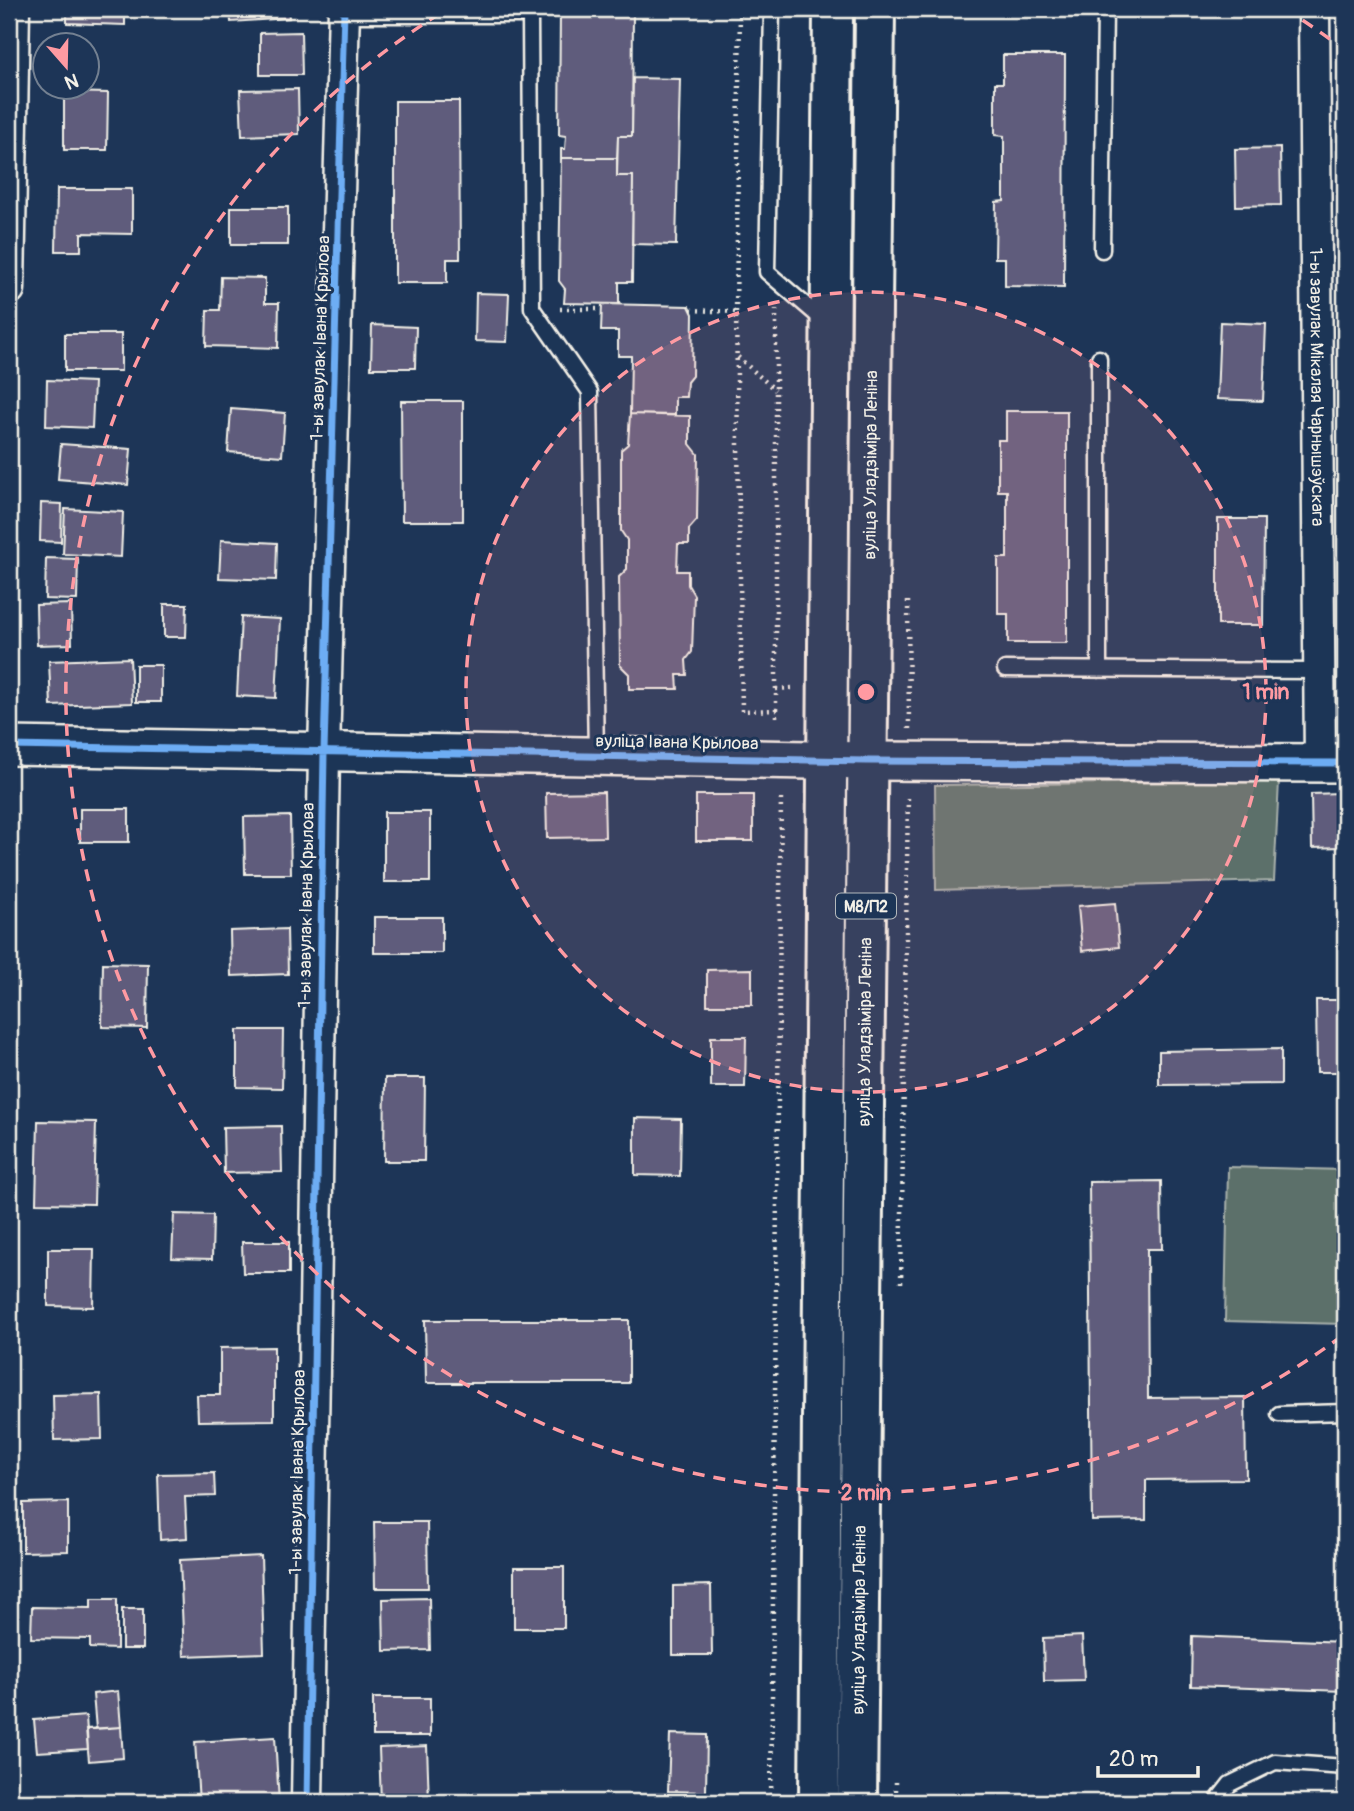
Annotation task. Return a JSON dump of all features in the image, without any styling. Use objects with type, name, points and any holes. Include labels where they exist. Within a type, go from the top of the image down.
[{"type":"main road","name":"М8/П2","points":[[819,1802],[833,9]]},
{"type":"main road","name":"вуліца Уладзіміра Леніна","points":[[857,1802],[875,9]]},
{"type":"street","points":[[9,289],[13,9]]},
{"type":"street","name":"1-ы завулак Мікалая Чарнышэўскага","points":[[1314,9],[1321,671],[1333,764]]},
{"type":"street","name":"1-ы завулак Івана Крылова","points":[[307,1802],[324,752],[344,12]]},
{"type":"street","name":"вуліца Івана Крылова","points":[[9,746],[867,761],[1333,764]]},
{"type":"lane","points":[[772,9],[768,272],[829,326]]},
{"type":"lane","points":[[1102,250],[1105,9]]},
{"type":"lane","points":[[344,12],[530,15],[532,308],[590,392],[596,756]]},
{"type":"lane","points":[[1098,358],[1100,670]]},
{"type":"lane","points":[[1004,669],[1321,671]]},
{"type":"lane","points":[[1279,1414],[1345,1412]]},
{"type":"lane","points":[[1216,1802],[1230,1784],[1275,1762],[1345,1767]]},
{"type":"path","points":[[740,9],[736,312],[742,711],[777,710]]},
{"type":"path","points":[[737,264],[747,273]]},
{"type":"path","points":[[775,301],[776,721]]},
{"type":"path","points":[[532,308],[601,309]]},
{"type":"path","points":[[691,310],[736,312]]},
{"type":"path","points":[[738,356],[776,391]]},
{"type":"path","points":[[776,689],[801,688]]},
{"type":"path","points":[[771,1802],[780,787]]},
{"type":"path","points":[[901,1288],[907,806]]},
{"type":"path","points":[[896,1775],[897,1802]]},
{"type":"green space","points":[[1279,781],[1274,881],[936,890],[935,785]]},
{"type":"green space","points":[[1228,1167],[1345,1170],[1345,1324],[1225,1321]]},
{"type":"building","points":[[67,9],[125,9],[125,25],[67,23]]},
{"type":"building","points":[[230,9],[288,9],[289,18],[231,22]]},
{"type":"building","points":[[638,9],[638,13],[633,13],[632,136],[618,136],[617,158],[561,158],[566,136],[559,135],[560,10]]},
{"type":"building","points":[[301,32],[302,75],[260,75],[260,33]]},
{"type":"building","points":[[1003,55],[1065,55],[1064,287],[1005,286],[1005,258],[995,258],[996,202],[1004,201],[1004,136],[995,135],[995,83],[1003,83]]},
{"type":"building","points":[[633,78],[680,79],[676,245],[632,244],[633,176],[617,176],[618,136],[632,136]]},
{"type":"building","points":[[298,89],[299,134],[242,136],[240,90]]},
{"type":"building","points":[[102,93],[108,93],[107,150],[64,150],[64,102],[102,102]]},
{"type":"building","points":[[395,101],[459,101],[460,259],[447,259],[447,283],[395,283]]},
{"type":"building","points":[[1280,148],[1281,205],[1236,206],[1235,149]]},
{"type":"building","points":[[561,158],[617,158],[617,176],[633,176],[632,282],[619,282],[619,304],[564,303],[565,289],[559,281]]},
{"type":"building","points":[[57,189],[132,189],[132,234],[81,233],[81,251],[56,251]]},
{"type":"building","points":[[231,207],[288,207],[288,245],[231,245]]},
{"type":"building","points":[[221,277],[265,278],[265,303],[279,303],[278,348],[206,346],[207,310],[220,310]]},
{"type":"building","points":[[476,293],[509,294],[507,342],[475,341]]},
{"type":"building","points":[[602,304],[689,306],[693,314],[692,376],[687,382],[686,397],[675,397],[675,415],[630,414],[631,356],[618,356],[618,331],[601,331]]},
{"type":"building","points":[[1220,322],[1266,324],[1263,401],[1217,399]]},
{"type":"building","points":[[372,325],[416,327],[415,368],[371,368]]},
{"type":"building","points":[[65,334],[121,334],[121,371],[65,371]]},
{"type":"building","points":[[47,380],[94,382],[92,428],[46,426]]},
{"type":"building","points":[[401,401],[463,401],[463,521],[402,521]]},
{"type":"building","points":[[231,409],[285,413],[282,456],[228,452]]},
{"type":"building","points":[[1006,411],[1067,411],[1067,643],[1008,643],[1008,614],[998,614],[998,558],[1007,558],[1007,491],[998,491],[998,440],[1006,440]]},
{"type":"building","points":[[630,414],[690,416],[690,444],[698,454],[697,520],[689,529],[689,544],[678,544],[677,571],[688,571],[688,585],[694,595],[692,652],[686,660],[687,675],[677,675],[678,689],[629,689],[629,674],[620,665],[619,577],[627,569],[627,540],[621,531],[621,450],[628,444]]},
{"type":"building","points":[[61,444],[131,449],[128,485],[58,479]]},
{"type":"building","points":[[41,503],[62,504],[61,542],[40,541]]},
{"type":"building","points":[[65,509],[123,512],[121,557],[63,554]]},
{"type":"building","points":[[1218,519],[1264,519],[1263,625],[1218,625]]},
{"type":"building","points":[[221,540],[277,543],[276,580],[219,578]]},
{"type":"building","points":[[46,558],[78,559],[77,600],[45,599]]},
{"type":"building","points":[[71,604],[72,644],[37,645],[36,605]]},
{"type":"building","points":[[164,604],[187,604],[186,637],[164,637]]},
{"type":"building","points":[[241,617],[280,619],[276,698],[237,696]]},
{"type":"building","points":[[130,658],[132,703],[51,706],[49,661]]},
{"type":"building","points":[[136,665],[161,665],[161,702],[136,702]]},
{"type":"building","points":[[604,792],[605,837],[547,838],[546,793]]},
{"type":"building","points":[[1340,793],[1341,847],[1312,848],[1311,794]]},
{"type":"building","points":[[696,795],[753,795],[753,841],[696,841]]},
{"type":"building","points":[[80,809],[129,809],[129,842],[80,842]]},
{"type":"building","points":[[384,812],[430,812],[430,882],[384,882]]},
{"type":"building","points":[[290,816],[291,874],[245,874],[244,817]]},
{"type":"building","points":[[1115,903],[1119,947],[1082,951],[1078,906]]},
{"type":"building","points":[[374,917],[442,917],[442,953],[374,953]]},
{"type":"building","points":[[287,929],[288,974],[231,976],[230,931]]},
{"type":"building","points":[[103,963],[148,964],[147,1028],[102,1027]]},
{"type":"building","points":[[752,969],[752,1005],[707,1005],[707,970]]},
{"type":"building","points":[[1316,1000],[1345,1000],[1345,1072],[1317,1072]]},
{"type":"building","points":[[237,1030],[283,1030],[282,1088],[237,1087]]},
{"type":"building","points":[[711,1037],[746,1037],[745,1087],[711,1087]]},
{"type":"building","points":[[1281,1049],[1281,1084],[1159,1085],[1159,1051]]},
{"type":"building","points":[[385,1078],[425,1078],[424,1161],[384,1161]]},
{"type":"building","points":[[635,1118],[681,1119],[680,1176],[635,1175]]},
{"type":"building","points":[[38,1121],[96,1122],[94,1204],[36,1203]]},
{"type":"building","points":[[281,1126],[282,1172],[224,1173],[223,1127]]},
{"type":"building","points":[[1161,1181],[1162,1249],[1147,1249],[1148,1398],[1245,1397],[1246,1479],[1146,1480],[1146,1520],[1092,1521],[1089,1182]]},
{"type":"building","points":[[174,1214],[213,1215],[212,1259],[172,1258]]},
{"type":"building","points":[[242,1242],[289,1242],[289,1273],[243,1273]]},
{"type":"building","points":[[48,1249],[94,1249],[93,1307],[48,1306]]},
{"type":"building","points":[[425,1320],[629,1320],[629,1383],[426,1383]]},
{"type":"building","points":[[274,1347],[274,1420],[198,1421],[197,1395],[220,1395],[220,1348]]},
{"type":"building","points":[[101,1394],[102,1439],[54,1440],[53,1395]]},
{"type":"building","points":[[214,1473],[215,1496],[185,1497],[187,1538],[160,1540],[158,1474]]},
{"type":"building","points":[[68,1502],[68,1551],[23,1552],[23,1503]]},
{"type":"building","points":[[374,1522],[427,1522],[428,1588],[375,1588]]},
{"type":"building","points":[[261,1556],[264,1653],[184,1656],[180,1560]]},
{"type":"building","points":[[514,1567],[564,1567],[564,1628],[514,1628]]},
{"type":"building","points":[[711,1585],[712,1655],[673,1655],[673,1586]]},
{"type":"building","points":[[429,1598],[430,1650],[384,1651],[383,1599]]},
{"type":"building","points":[[91,1599],[117,1599],[117,1649],[90,1648],[90,1639],[31,1638],[32,1607],[91,1608]]},
{"type":"building","points":[[122,1609],[143,1609],[143,1649],[122,1649]]},
{"type":"building","points":[[1082,1636],[1084,1680],[1044,1681],[1043,1638]]},
{"type":"building","points":[[1192,1636],[1345,1642],[1345,1691],[1191,1686]]},
{"type":"building","points":[[118,1691],[121,1727],[96,1729],[93,1694]]},
{"type":"building","points":[[373,1698],[430,1698],[430,1736],[373,1736]]},
{"type":"building","points":[[86,1716],[88,1749],[37,1752],[34,1720]]},
{"type":"building","points":[[121,1727],[123,1758],[89,1761],[86,1729]]},
{"type":"building","points":[[670,1734],[707,1735],[706,1792],[668,1791]]},
{"type":"building","points":[[275,1737],[279,1802],[199,1802],[195,1742]]},
{"type":"building","points":[[427,1746],[429,1802],[381,1802],[379,1748]]},
{"type":"cycle path","points":[[307,1802],[324,752],[344,9]]},
{"type":"cycle path","points":[[9,746],[867,761],[1345,763]]}]
